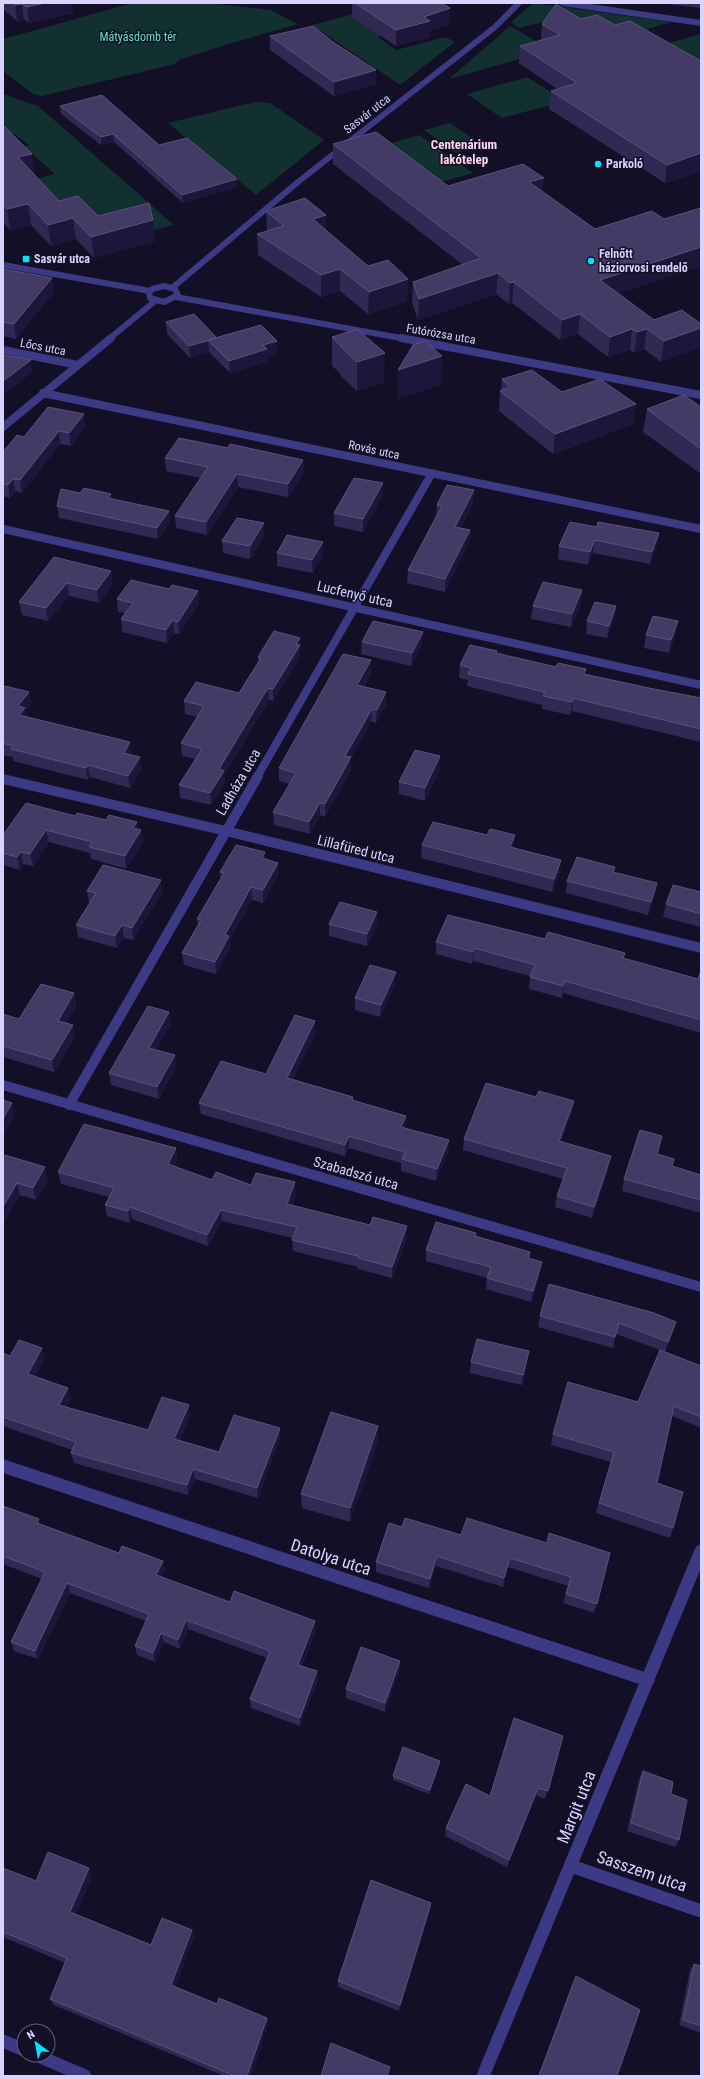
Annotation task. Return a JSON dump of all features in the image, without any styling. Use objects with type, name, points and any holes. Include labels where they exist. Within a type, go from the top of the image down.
[{"type":"street","name":"Sasvár utca","points":[[172,288],[298,182],[495,26],[519,3]]},
{"type":"street","points":[[563,3],[701,23]]},
{"type":"street","points":[[3,265],[150,291],[160,287],[172,288],[178,293],[176,297]]},
{"type":"street","points":[[3,427],[155,300],[149,295],[150,291]]},
{"type":"street","name":"Futórózsa utca","points":[[155,300],[169,301],[176,297],[501,356],[701,395]]},
{"type":"street","name":"Lőcs utca","points":[[3,350],[78,364]]},
{"type":"street","name":"Rovás utca","points":[[43,393],[701,529]]},
{"type":"street","name":"Ladháza utca","points":[[69,1105],[432,474]]},
{"type":"street","name":"Lucfenyő utca","points":[[3,529],[701,685]]},
{"type":"street","name":"Lillafüred utca","points":[[3,779],[226,831],[701,948]]},
{"type":"street","name":"Szabadszó utca","points":[[3,1085],[701,1287]]},
{"type":"street","name":"Datolya utca","points":[[3,1466],[648,1680]]},
{"type":"street","name":"Margit utca","points":[[483,2076],[701,1551]]},
{"type":"street","name":"Sasszem utca","points":[[571,1866],[701,1911]]},
{"type":"street","points":[[3,2041],[16,2047]]},
{"type":"street","points":[[55,2063],[85,2076]]},
{"type":"green space","name":"Mátyásdomb tér","points":[[133,3],[208,3],[271,10],[298,24],[222,46],[179,60],[175,64],[42,96],[33,94],[3,71],[3,39]]},
{"type":"green space","points":[[533,3],[672,22],[622,36],[562,17],[519,28],[511,22]]},
{"type":"green space","points":[[372,9],[406,30],[378,37],[396,50],[446,37],[455,42],[400,85],[312,25]]},
{"type":"green space","points":[[510,26],[571,61],[519,59],[449,79]]},
{"type":"green space","points":[[701,34],[701,76],[651,48]]},
{"type":"green space","points":[[527,77],[565,101],[502,118],[467,94]]},
{"type":"green space","points":[[3,94],[38,106],[174,225],[139,233],[63,215],[30,181],[55,174],[24,147],[29,145],[14,134],[3,136]]},
{"type":"green space","points":[[255,102],[270,103],[324,140],[256,195],[168,123]]},
{"type":"green space","points":[[450,123],[482,145],[456,153],[424,130]]},
{"type":"green space","points":[[419,135],[473,173],[431,185],[378,147]]},
{"type":"building","points":[[12,3],[45,3],[27,7],[22,4],[15,5]]},
{"type":"building","points":[[355,3],[441,3],[450,8],[424,17],[430,21],[396,30]]},
{"type":"building","points":[[556,4],[581,19],[597,15],[615,25],[630,21],[701,61],[701,153],[667,165],[551,91],[577,83],[520,46],[560,35],[542,24]]},
{"type":"building","points":[[313,26],[333,42],[376,70],[334,82],[270,36]]},
{"type":"building","points":[[102,95],[159,145],[187,138],[237,179],[182,195],[113,134],[101,137],[60,106]]},
{"type":"building","points":[[3,125],[32,154],[18,157],[59,201],[78,196],[98,216],[149,203],[153,220],[91,237],[73,218],[48,225],[28,204],[7,209],[3,205]]},
{"type":"building","points":[[376,132],[448,186],[523,164],[544,178],[529,182],[595,229],[652,211],[664,219],[701,208],[701,247],[600,280],[654,320],[682,310],[701,324],[701,328],[664,341],[647,329],[637,332],[632,329],[610,337],[580,314],[562,320],[514,282],[510,283],[498,273],[419,299],[413,282],[481,258],[333,144]]},
{"type":"building","points":[[305,198],[326,215],[313,219],[368,266],[388,260],[408,279],[369,292],[340,269],[321,275],[257,234],[284,226],[266,211]]},
{"type":"building","points":[[3,269],[52,278],[14,324],[3,322]]},
{"type":"building","points":[[194,314],[217,338],[189,346],[166,322]]},
{"type":"building","points":[[261,325],[277,341],[263,345],[267,349],[229,361],[208,340]]},
{"type":"building","points":[[357,329],[385,353],[357,362],[332,337]]},
{"type":"building","points":[[425,341],[442,356],[398,370],[413,345]]},
{"type":"building","points":[[3,355],[31,360],[3,381]]},
{"type":"building","points":[[532,370],[562,392],[600,379],[636,404],[555,434],[500,391],[510,387],[502,379]]},
{"type":"building","points":[[684,395],[701,407],[701,449],[647,409]]},
{"type":"building","points":[[48,407],[84,414],[69,433],[59,431],[20,480],[13,479],[8,485],[3,484],[3,452],[17,435],[24,437]]},
{"type":"building","points":[[179,438],[228,448],[230,444],[303,460],[288,484],[237,474],[206,522],[175,516],[208,467],[165,458]]},
{"type":"building","points":[[354,478],[383,483],[363,519],[334,513]]},
{"type":"building","points":[[447,485],[474,490],[455,527],[470,530],[445,579],[408,570],[442,506],[437,505]]},
{"type":"building","points":[[84,488],[111,494],[108,498],[169,511],[157,528],[57,506],[61,489],[80,493]]},
{"type":"building","points":[[237,518],[264,523],[250,546],[222,541]]},
{"type":"building","points":[[570,522],[597,527],[598,522],[659,533],[652,552],[595,540],[590,552],[559,546]]},
{"type":"building","points":[[287,535],[323,542],[312,560],[277,553]]},
{"type":"building","points":[[54,557],[111,571],[97,590],[67,583],[46,608],[19,602]]},
{"type":"building","points":[[131,580],[169,589],[172,585],[198,591],[178,622],[173,620],[166,630],[121,619],[133,603],[117,599]]},
{"type":"building","points":[[543,582],[582,590],[572,614],[533,606]]},
{"type":"building","points":[[595,602],[616,606],[609,626],[587,621]]},
{"type":"building","points":[[653,616],[678,621],[671,640],[646,635]]},
{"type":"building","points":[[373,621],[423,632],[412,653],[362,642]]},
{"type":"building","points":[[274,631],[300,638],[296,644],[300,645],[273,689],[268,688],[219,769],[224,771],[210,793],[179,785],[202,749],[181,743],[204,706],[184,701],[196,682],[239,693],[261,658],[258,657]]},
{"type":"building","points":[[470,645],[497,651],[496,653],[556,667],[558,663],[586,669],[584,674],[701,698],[701,729],[573,698],[572,702],[543,696],[545,692],[468,674],[471,668],[460,665]]},
{"type":"building","points":[[343,654],[371,660],[357,685],[386,692],[377,710],[372,709],[345,756],[351,757],[325,804],[320,803],[309,822],[273,812],[296,773],[279,768]]},
{"type":"building","points":[[5,686],[29,692],[18,706],[25,708],[19,715],[130,742],[124,753],[140,757],[128,776],[88,765],[86,768],[11,749],[13,746],[3,743],[3,688]]},
{"type":"building","points":[[415,750],[440,756],[425,788],[399,782]]},
{"type":"building","points":[[26,803],[75,816],[77,813],[106,820],[109,815],[137,822],[133,828],[141,830],[125,856],[89,847],[92,842],[46,830],[30,854],[21,852],[17,857],[3,853],[3,835]]},
{"type":"building","points":[[433,822],[487,835],[490,829],[515,835],[510,847],[561,860],[554,879],[422,845]]},
{"type":"building","points":[[236,845],[265,852],[262,858],[278,863],[263,890],[251,887],[225,935],[229,936],[215,962],[182,953],[201,920],[197,919],[224,873],[220,872]]},
{"type":"building","points":[[577,857],[615,867],[613,872],[657,883],[651,902],[567,881]]},
{"type":"building","points":[[103,865],[161,880],[132,928],[122,925],[115,936],[76,925],[96,893],[87,891]]},
{"type":"building","points":[[673,885],[701,892],[701,914],[666,904]]},
{"type":"building","points":[[340,902],[377,912],[367,934],[329,924]]},
{"type":"building","points":[[448,915],[545,939],[548,932],[625,953],[623,958],[698,979],[701,970],[701,1020],[565,981],[563,986],[530,977],[535,965],[474,948],[473,952],[436,942]]},
{"type":"building","points":[[370,965],[396,972],[381,1005],[355,998]]},
{"type":"building","points":[[41,984],[74,993],[58,1021],[73,1025],[52,1060],[3,1046],[3,1014],[19,1019]]},
{"type":"building","points":[[148,1006],[169,1012],[149,1048],[175,1055],[157,1087],[109,1073]]},
{"type":"building","points":[[295,1015],[315,1021],[287,1078],[353,1097],[352,1100],[406,1116],[401,1127],[449,1140],[437,1169],[402,1159],[405,1152],[349,1136],[345,1145],[199,1103],[221,1061],[266,1074]]},
{"type":"building","points":[[486,1083],[536,1097],[539,1091],[574,1101],[559,1141],[611,1156],[594,1207],[557,1196],[567,1168],[464,1139]]},
{"type":"building","points":[[3,1100],[12,1103],[3,1119]]},
{"type":"building","points":[[84,1124],[176,1148],[168,1164],[212,1180],[216,1172],[251,1185],[256,1173],[295,1182],[287,1204],[370,1225],[373,1217],[407,1226],[392,1267],[358,1258],[358,1256],[292,1240],[297,1227],[221,1210],[207,1235],[130,1207],[128,1211],[105,1205],[114,1188],[58,1172]]},
{"type":"building","points":[[640,1130],[662,1136],[657,1154],[674,1159],[672,1166],[701,1175],[701,1200],[624,1179]]},
{"type":"building","points":[[5,1155],[45,1167],[33,1188],[17,1183],[3,1207],[3,1159]]},
{"type":"building","points":[[436,1222],[476,1233],[475,1236],[530,1252],[528,1258],[542,1262],[533,1291],[487,1278],[491,1267],[426,1250]]},
{"type":"building","points":[[549,1284],[654,1313],[676,1322],[668,1342],[619,1323],[615,1337],[540,1316]]},
{"type":"building","points":[[477,1339],[529,1351],[523,1375],[471,1362]]},
{"type":"building","points":[[19,1340],[42,1348],[28,1374],[68,1388],[59,1405],[148,1430],[162,1397],[189,1405],[174,1439],[219,1452],[234,1415],[280,1428],[257,1488],[193,1469],[187,1485],[71,1453],[76,1442],[3,1417],[3,1353],[10,1356]]},
{"type":"building","points":[[660,1350],[701,1366],[701,1417],[674,1406],[657,1483],[683,1492],[673,1528],[599,1503],[614,1452],[553,1434],[568,1382],[638,1402]]},
{"type":"building","points":[[331,1412],[378,1426],[350,1508],[301,1494]]},
{"type":"building","points":[[3,1506],[39,1519],[37,1523],[119,1553],[122,1546],[163,1561],[156,1575],[230,1602],[234,1591],[315,1621],[298,1665],[317,1671],[300,1718],[250,1699],[270,1651],[186,1620],[178,1640],[161,1633],[153,1653],[135,1646],[149,1614],[67,1583],[35,1651],[11,1642],[45,1572],[3,1556]]},
{"type":"building","points":[[405,1518],[461,1535],[467,1518],[547,1543],[549,1533],[610,1553],[597,1604],[566,1594],[571,1577],[510,1558],[504,1578],[437,1556],[430,1579],[376,1562],[389,1523],[402,1527]]},
{"type":"building","points":[[361,1647],[400,1661],[385,1703],[346,1689]]},
{"type":"building","points":[[514,1718],[563,1736],[548,1791],[538,1788],[509,1860],[446,1828],[466,1784],[490,1796]]},
{"type":"building","points":[[403,1747],[440,1761],[430,1790],[393,1776]]},
{"type":"building","points":[[643,1771],[673,1782],[671,1794],[687,1800],[679,1840],[631,1823]]},
{"type":"building","points":[[48,1852],[89,1868],[70,1912],[151,1945],[162,1918],[192,1930],[171,1985],[217,2004],[219,1998],[267,2018],[247,2076],[235,2076],[50,1999],[67,1958],[3,1932],[3,1868],[36,1881]]},
{"type":"building","points":[[371,1880],[431,1903],[400,2005],[338,1981]]},
{"type":"building","points":[[694,1964],[701,1966],[701,2026],[683,2020]]},
{"type":"building","points":[[576,1976],[640,2010],[617,2076],[539,2076]]},
{"type":"building","points":[[331,2043],[390,2067],[387,2076],[321,2076]]},
{"type":"place","name":"Parkoló","points":[[598,164]]},
{"type":"place","name":"Sasvár utca","points":[[26,259]]},
{"type":"place","name":"Felnőtt háziorvosi rendelő","points":[[591,261]]},
{"type":"district","name":"Centenárium lakótelep","points":[[464,152]]}]
